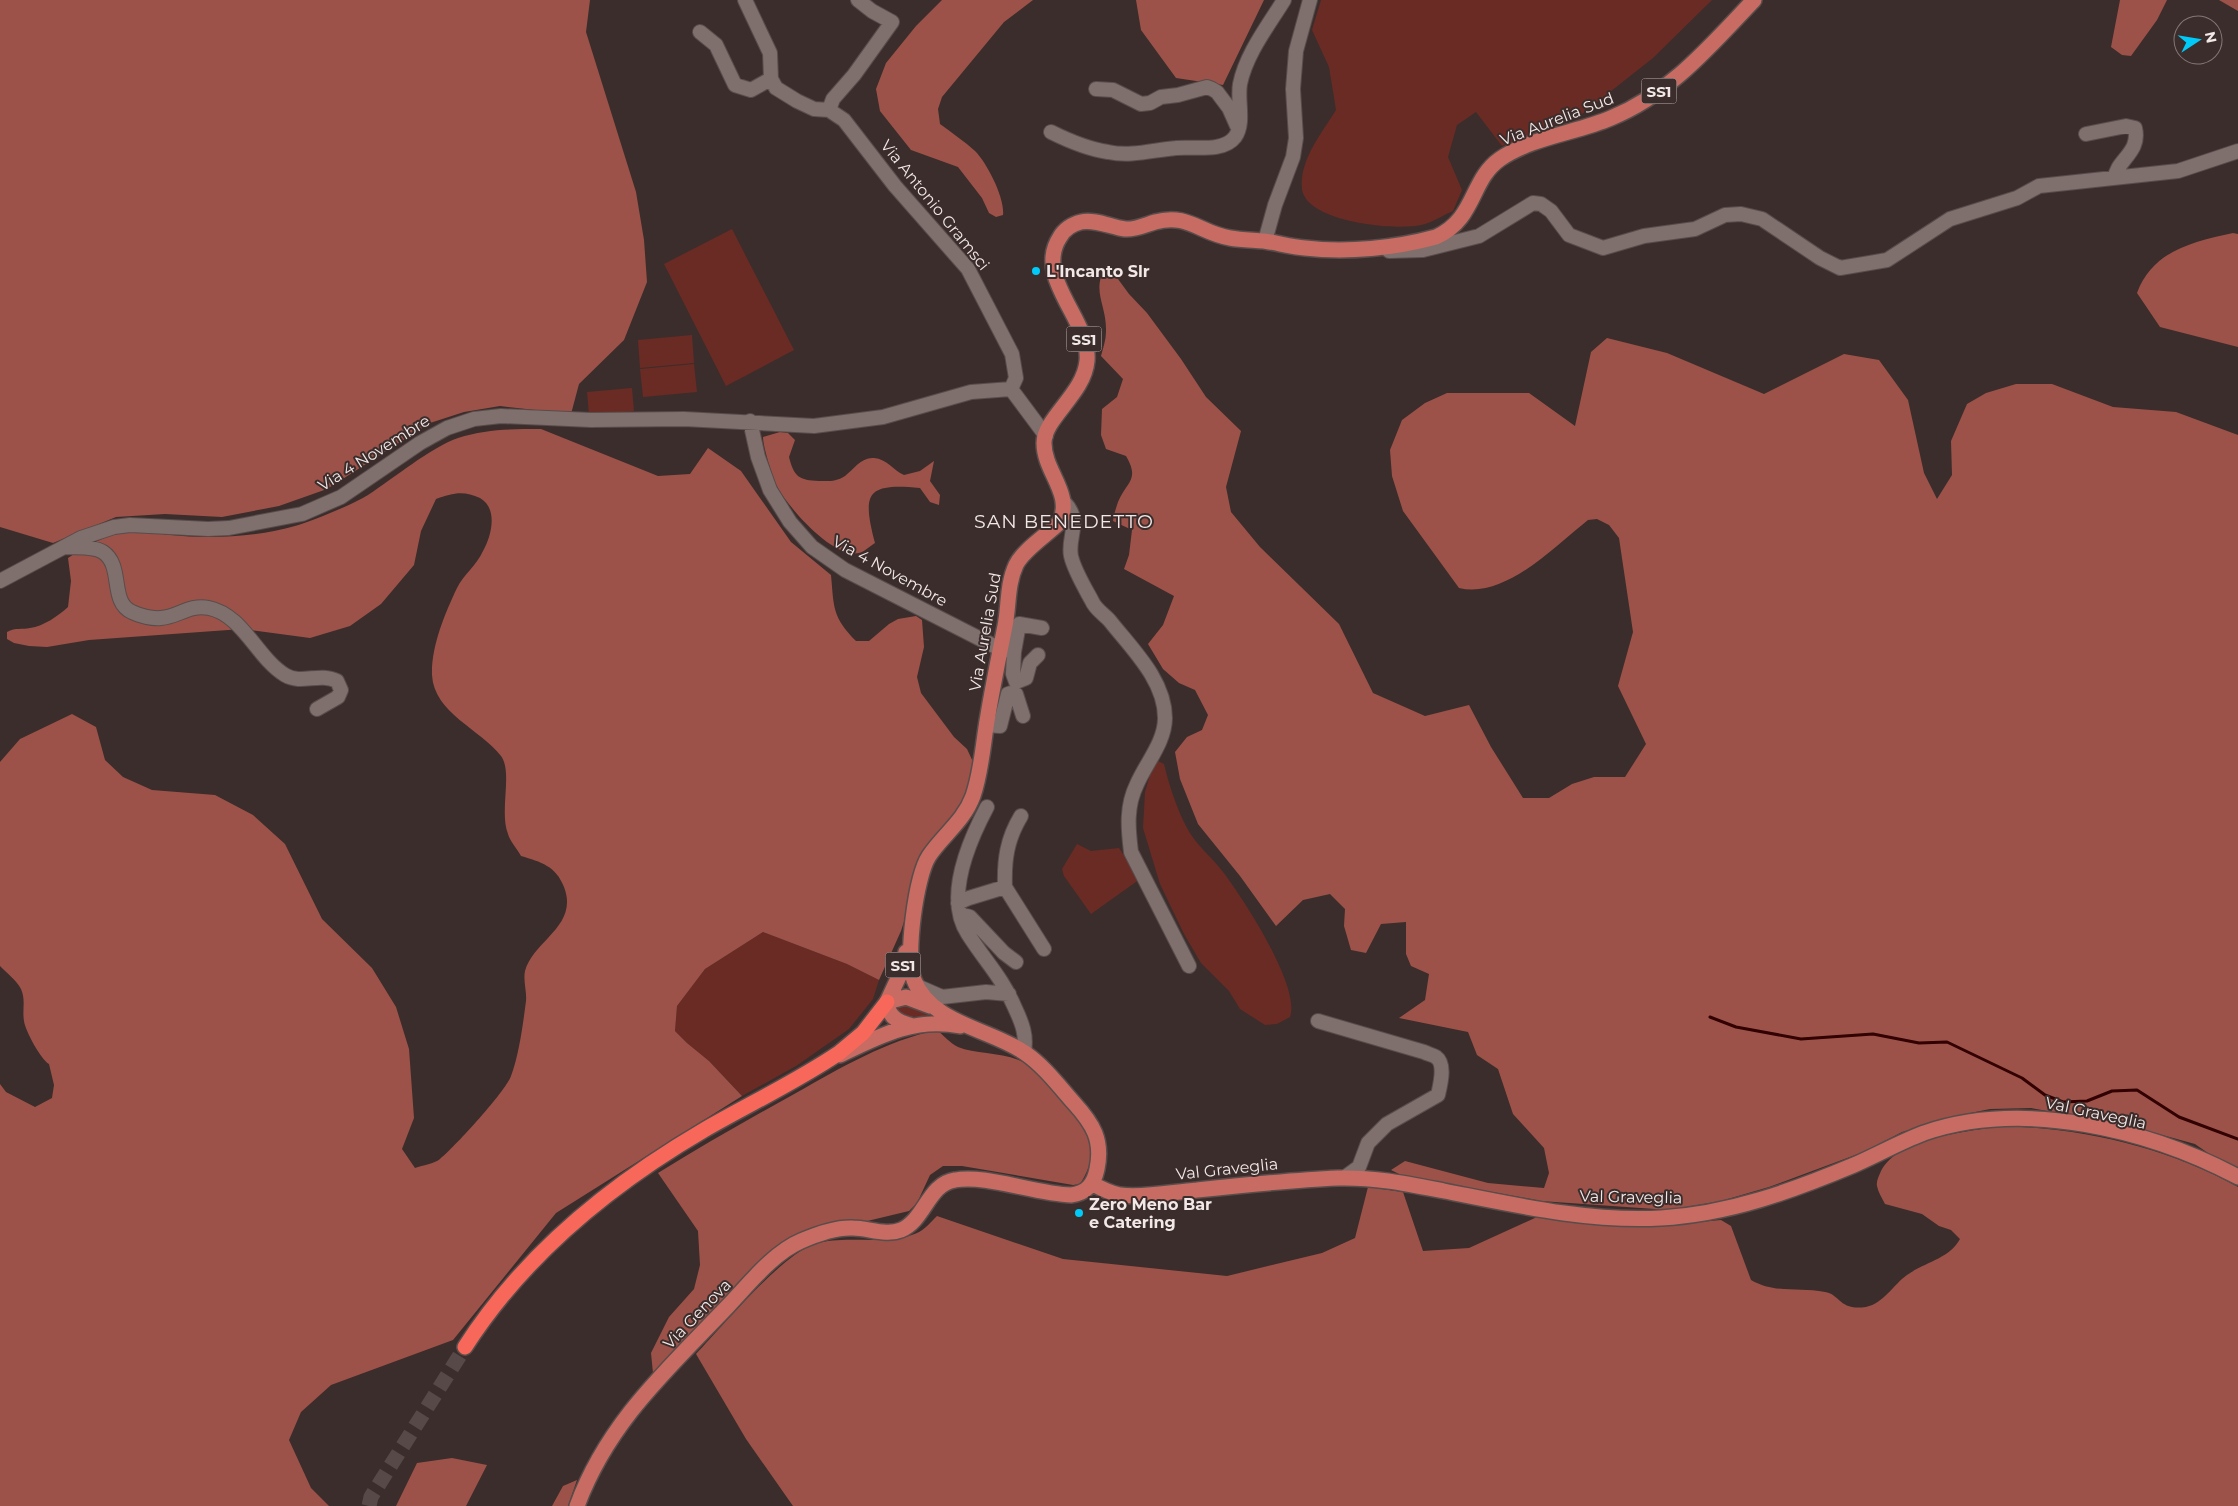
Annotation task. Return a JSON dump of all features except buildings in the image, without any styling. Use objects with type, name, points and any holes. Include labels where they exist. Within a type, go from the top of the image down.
[{"type":"highway","points":[[464,1347],[483,1320],[517,1280],[548,1247],[592,1207],[629,1178],[681,1144],[823,1064],[863,1033],[887,1002]]},
{"type":"main road","name":"Via Aurelia Sud","points":[[1046,436],[1051,425],[1082,383],[1088,362],[1082,332],[1061,290],[1054,267],[1055,245],[1063,232],[1080,222],[1128,229],[1171,219],[1180,219],[1220,236],[1305,248],[1334,250],[1426,240],[1449,231],[1464,216],[1493,165],[1501,159],[1545,140],[1613,118],[1652,97],[1689,68],[1754,0]]},
{"type":"main road","points":[[1046,436],[1045,453],[1064,502]]},
{"type":"main road","name":"Via Aurelia Sud","points":[[1064,502],[1063,515],[1054,528],[1021,557],[1011,580],[1007,651],[986,725],[979,774],[972,798],[960,820],[929,855],[922,869],[910,960],[914,981],[940,1011],[971,1029],[1007,1042],[1024,1052],[1051,1076],[1096,1131],[1100,1152],[1093,1184]]},
{"type":"main road","name":"SS1","points":[[887,1002],[902,970],[913,926]]},
{"type":"main road","name":"SS1","points":[[887,1002],[906,997],[940,1011]]},
{"type":"main road","points":[[887,1002],[890,1013],[894,1018],[910,1025]]},
{"type":"main road","name":"SS1","points":[[910,1025],[940,1024],[971,1029]]},
{"type":"main road","points":[[823,1064],[887,1032],[910,1025]]},
{"type":"main road","name":"Val Graveglia","points":[[1093,1184],[1109,1193],[1139,1195],[1295,1180],[1344,1178],[1402,1182],[1517,1205],[1585,1214],[1642,1218],[1685,1216],[1712,1212],[1781,1193],[1935,1130],[1976,1120],[2009,1117],[2063,1121],[2117,1133],[2188,1155],[2238,1178]]},
{"type":"main road","name":"Via Genova","points":[[577,1506],[588,1476],[632,1406],[746,1287],[784,1252],[799,1242],[840,1229],[852,1228],[890,1233],[899,1231],[914,1221],[936,1191],[952,1180],[974,1180],[1062,1195],[1078,1194],[1093,1184]]},
{"type":"street","points":[[744,0],[770,53],[771,76],[774,84]]},
{"type":"street","points":[[829,110],[833,99],[854,75],[892,22],[872,11],[858,0]]},
{"type":"street","points":[[1051,132],[1088,147],[1109,153],[1145,154],[1176,148],[1216,146],[1230,142],[1238,129],[1240,85],[1247,62],[1284,0]]},
{"type":"street","points":[[1265,241],[1275,205],[1293,157],[1296,138],[1293,89],[1296,51],[1310,0]]},
{"type":"street","points":[[700,32],[716,45],[735,85],[751,90],[767,81],[774,84]]},
{"type":"street","name":"Via Antonio Gramsci","points":[[774,84],[781,91],[814,109],[829,110],[851,128],[896,186],[974,277],[1012,354],[1016,378],[1011,389]]},
{"type":"street","points":[[1096,89],[1113,90],[1141,104],[1150,103],[1161,97],[1207,88],[1212,89],[1229,108],[1238,129]]},
{"type":"street","points":[[2086,134],[2126,126],[2136,128],[2137,136],[2130,155],[2115,172],[2114,178]]},
{"type":"street","points":[[1373,247],[1394,252],[1423,250],[1448,245],[1479,236],[1533,203],[1541,204],[1551,211],[1569,235],[1603,248],[1644,236],[1695,230],[1725,215],[1741,214],[1762,219],[1820,258],[1840,268],[1887,260],[1950,219],[2017,198],[2039,186],[2178,171],[2238,151]]},
{"type":"street","points":[[1011,389],[1046,436]]},
{"type":"street","name":"Via 4 Novembre","points":[[0,581],[82,538],[114,527],[130,525],[208,529],[229,528],[302,514],[341,497],[447,428],[474,419],[501,416],[591,420],[750,421],[807,426],[841,424],[883,417],[971,392],[1011,389]]},
{"type":"street","name":"Via 4 Novembre","points":[[750,421],[758,457],[770,490],[790,522],[812,546],[845,570],[1007,651]]},
{"type":"street","points":[[1064,502],[1073,516],[1075,532],[1072,540],[1072,557],[1093,604],[1108,619],[1150,671],[1160,691],[1164,708],[1163,731],[1136,786],[1128,816],[1128,831],[1132,852],[1189,966]]},
{"type":"street","points":[[1054,528],[1072,540]]},
{"type":"street","points":[[66,547],[98,550],[107,556],[113,565],[122,602],[132,612],[160,618],[185,609],[212,609],[237,626],[285,675],[300,680],[326,676],[337,681],[341,690],[338,696],[316,709]]},
{"type":"street","points":[[1038,655],[1030,663],[1026,678],[1016,682],[1007,651],[1019,624],[1042,628]]},
{"type":"street","points":[[986,725],[1000,726],[1008,694],[1011,692],[1019,698],[1023,716]]},
{"type":"street","points":[[987,807],[970,842],[961,876],[958,903],[967,933],[1004,982],[1023,1026],[1026,1040],[1024,1052]]},
{"type":"street","points":[[1021,816],[1008,840],[1004,867],[1005,887],[1044,949]]},
{"type":"street","points":[[958,903],[1005,887]]},
{"type":"street","points":[[962,921],[967,916],[970,917],[1004,953],[1016,962]]},
{"type":"street","points":[[917,986],[942,997],[963,997],[986,992],[1009,994]]},
{"type":"street","points":[[1318,1021],[1424,1052],[1436,1057],[1440,1061],[1441,1083],[1438,1095],[1387,1124],[1368,1143],[1359,1167],[1344,1178]]},
{"type":"shaded area","points":[[0,0],[590,0],[586,32],[636,192],[644,240],[647,282],[624,340],[579,384],[571,414],[500,406],[464,412],[430,423],[327,489],[279,506],[222,517],[165,514],[116,517],[53,543],[0,527]]},
{"type":"shaded area","points":[[942,0],[1033,0],[1004,22],[942,97],[938,109],[940,124],[975,151],[990,172],[1003,208],[1003,215],[996,217],[989,213],[982,198],[958,167],[911,150],[880,111],[876,89],[886,63],[916,26]]},
{"type":"shaded area","points":[[1136,0],[1264,0],[1223,85],[1176,78],[1141,30]]},
{"type":"shaded area","points":[[1321,0],[1712,0],[1653,58],[1582,114],[1502,146],[1476,112],[1457,125],[1448,157],[1462,190],[1453,211],[1425,224],[1409,227],[1392,227],[1353,222],[1335,216],[1319,209],[1307,200],[1302,189],[1302,178],[1308,157],[1318,137],[1336,110],[1329,67],[1312,30]]},
{"type":"shaded area","points":[[2120,0],[2167,0],[2157,20],[2131,56],[2122,55],[2111,47]]},
{"type":"shaded area","points":[[2219,0],[2238,0],[2238,11]]},
{"type":"shaded area","points":[[732,229],[794,350],[726,386],[664,264]]},
{"type":"shaded area","points":[[2233,233],[2238,234],[2238,347],[2160,327],[2137,293],[2144,278],[2164,257],[2176,250],[2203,240]]},
{"type":"shaded area","points":[[1107,264],[1129,294],[1147,313],[1206,397],[1241,431],[1226,487],[1231,512],[1260,547],[1339,624],[1373,693],[1425,716],[1469,705],[1491,747],[1523,798],[1549,798],[1572,784],[1594,777],[1625,777],[1646,744],[1618,686],[1633,632],[1619,538],[1609,525],[1597,519],[1588,520],[1544,556],[1511,578],[1494,586],[1476,589],[1459,588],[1403,511],[1392,476],[1390,450],[1402,420],[1425,403],[1447,393],[1529,393],[1575,426],[1591,352],[1607,338],[1667,353],[1764,394],[1844,354],[1879,360],[1908,400],[1924,473],[1937,499],[1952,475],[1951,441],[1967,404],[1986,393],[2016,384],[2052,384],[2113,407],[2176,412],[2238,435],[2238,1174],[2195,1144],[2126,1125],[2031,1108],[1990,1109],[1951,1117],[1902,1132],[1866,1151],[1769,1187],[1721,1201],[1669,1210],[1541,1201],[1401,1175],[1391,1170],[1405,1161],[1488,1183],[1544,1188],[1549,1173],[1544,1148],[1513,1114],[1498,1069],[1477,1055],[1468,1032],[1399,1018],[1425,1000],[1429,974],[1411,966],[1406,954],[1406,922],[1381,924],[1366,953],[1351,950],[1344,926],[1345,909],[1330,894],[1303,900],[1276,926],[1240,876],[1198,824],[1180,779],[1175,752],[1187,737],[1202,730],[1208,715],[1195,690],[1179,683],[1163,669],[1148,644],[1163,625],[1174,596],[1124,569],[1129,555],[1132,530],[1113,521],[1118,502],[1131,480],[1132,470],[1126,456],[1106,449],[1101,435],[1102,409],[1117,397],[1123,379],[1101,356],[1105,341],[1106,322],[1099,290],[1102,274]]},
{"type":"shaded area","points":[[692,335],[694,363],[640,368],[638,340]]},
{"type":"shaded area","points":[[694,364],[697,392],[643,397],[640,369]]},
{"type":"shaded area","points":[[632,388],[634,411],[589,415],[587,392]]},
{"type":"shaded area","points":[[541,429],[658,476],[690,474],[708,448],[741,471],[791,542],[831,575],[834,604],[838,618],[856,641],[869,641],[898,619],[916,616],[922,620],[924,647],[917,677],[921,693],[954,737],[967,749],[974,764],[965,801],[923,853],[912,878],[910,903],[901,931],[879,980],[847,964],[763,932],[705,969],[677,1006],[675,1031],[709,1061],[742,1096],[556,1213],[453,1340],[331,1385],[301,1412],[289,1440],[311,1488],[329,1506],[0,1506],[0,1084],[6,1092],[35,1107],[52,1098],[54,1085],[49,1064],[30,1038],[25,1025],[21,989],[0,966],[0,762],[20,739],[72,714],[96,727],[105,760],[123,777],[152,790],[215,795],[253,815],[285,844],[322,919],[372,968],[396,1007],[409,1049],[414,1118],[402,1149],[415,1168],[435,1162],[447,1153],[500,1094],[511,1076],[522,1029],[526,1001],[525,971],[537,950],[561,923],[566,912],[567,901],[564,887],[557,874],[541,863],[521,856],[509,837],[505,814],[506,772],[501,756],[482,737],[449,710],[435,688],[432,675],[436,642],[452,598],[460,583],[480,556],[491,530],[492,522],[489,508],[486,502],[480,498],[458,493],[436,499],[421,531],[414,565],[381,604],[350,626],[310,638],[242,629],[89,640],[47,647],[14,643],[7,639],[7,632],[27,629],[46,623],[68,607],[71,581],[68,558],[105,538],[135,531],[217,537],[250,535],[281,530],[312,520],[362,499],[424,456],[458,438],[489,431]]},
{"type":"shaded area","points":[[780,432],[788,433],[795,440],[789,457],[795,473],[802,478],[812,481],[832,481],[838,479],[845,476],[861,461],[869,458],[883,460],[904,475],[920,471],[934,461],[930,481],[940,495],[939,505],[930,502],[920,488],[888,487],[879,490],[872,495],[869,502],[869,513],[875,543],[859,553],[849,553],[837,548],[802,519],[778,488],[769,463],[763,437]]},
{"type":"shaded area","points":[[1158,761],[1164,764],[1177,805],[1190,834],[1219,866],[1232,884],[1256,921],[1279,965],[1287,985],[1291,1003],[1290,1017],[1277,1024],[1265,1025],[1240,1009],[1229,991],[1201,963],[1184,934],[1160,884],[1143,828],[1145,792],[1150,775]]},
{"type":"shaded area","points":[[1077,844],[1091,851],[1119,848],[1140,879],[1091,914],[1064,876],[1062,869]]},
{"type":"shaded area","points":[[763,932],[847,964],[879,980],[873,999],[849,1029],[796,1066],[742,1096],[709,1061],[675,1031],[677,1006],[705,969]]},
{"type":"shaded area","points":[[897,1002],[928,1011],[928,1015],[912,1018],[898,1014],[894,1004]]},
{"type":"shaded area","points":[[937,1030],[958,1047],[1021,1061],[1049,1085],[1081,1123],[1091,1141],[1090,1164],[1080,1184],[1073,1185],[962,1166],[943,1166],[930,1175],[917,1203],[909,1211],[859,1223],[816,1226],[780,1244],[653,1373],[651,1353],[669,1317],[694,1289],[700,1265],[698,1231],[658,1173],[726,1132],[847,1065],[900,1041]]},
{"type":"shaded area","points":[[2001,1126],[2062,1131],[2123,1142],[2182,1161],[2238,1187],[2238,1506],[793,1506],[746,1439],[696,1354],[770,1276],[801,1250],[815,1244],[840,1240],[879,1240],[905,1237],[920,1232],[937,1216],[1063,1259],[1227,1276],[1322,1253],[1355,1238],[1368,1187],[1403,1192],[1423,1251],[1469,1248],[1537,1217],[1643,1227],[1721,1220],[1731,1226],[1751,1280],[1778,1289],[1830,1293],[1850,1307],[1866,1307],[1878,1302],[1907,1275],[1950,1251],[1960,1239],[1951,1230],[1939,1226],[1922,1214],[1885,1204],[1877,1186],[1877,1180],[1881,1171],[1890,1160],[1903,1150],[1918,1143],[1953,1134]]},
{"type":"shaded area","points":[[452,1458],[487,1465],[466,1506],[396,1506],[417,1463]]},
{"type":"shaded area","points":[[577,1480],[568,1506],[552,1506],[563,1486]]},
{"type":"waterway","points":[[1710,1017],[1736,1027],[1801,1039],[1873,1034],[1919,1043],[1947,1042],[2022,1078],[2045,1095],[2063,1102],[2087,1101],[2112,1091],[2137,1090],[2179,1117],[2238,1139]]},
{"type":"tunnel","points":[[369,1506],[371,1497],[465,1347]]},
{"type":"place","name":"L'Incanto Slr","points":[[1036,271]]},
{"type":"place","name":"Zero Meno Bar e Catering","points":[[1079,1213]]},
{"type":"district","name":"SAN BENEDETTO","points":[[1064,521]]}]
